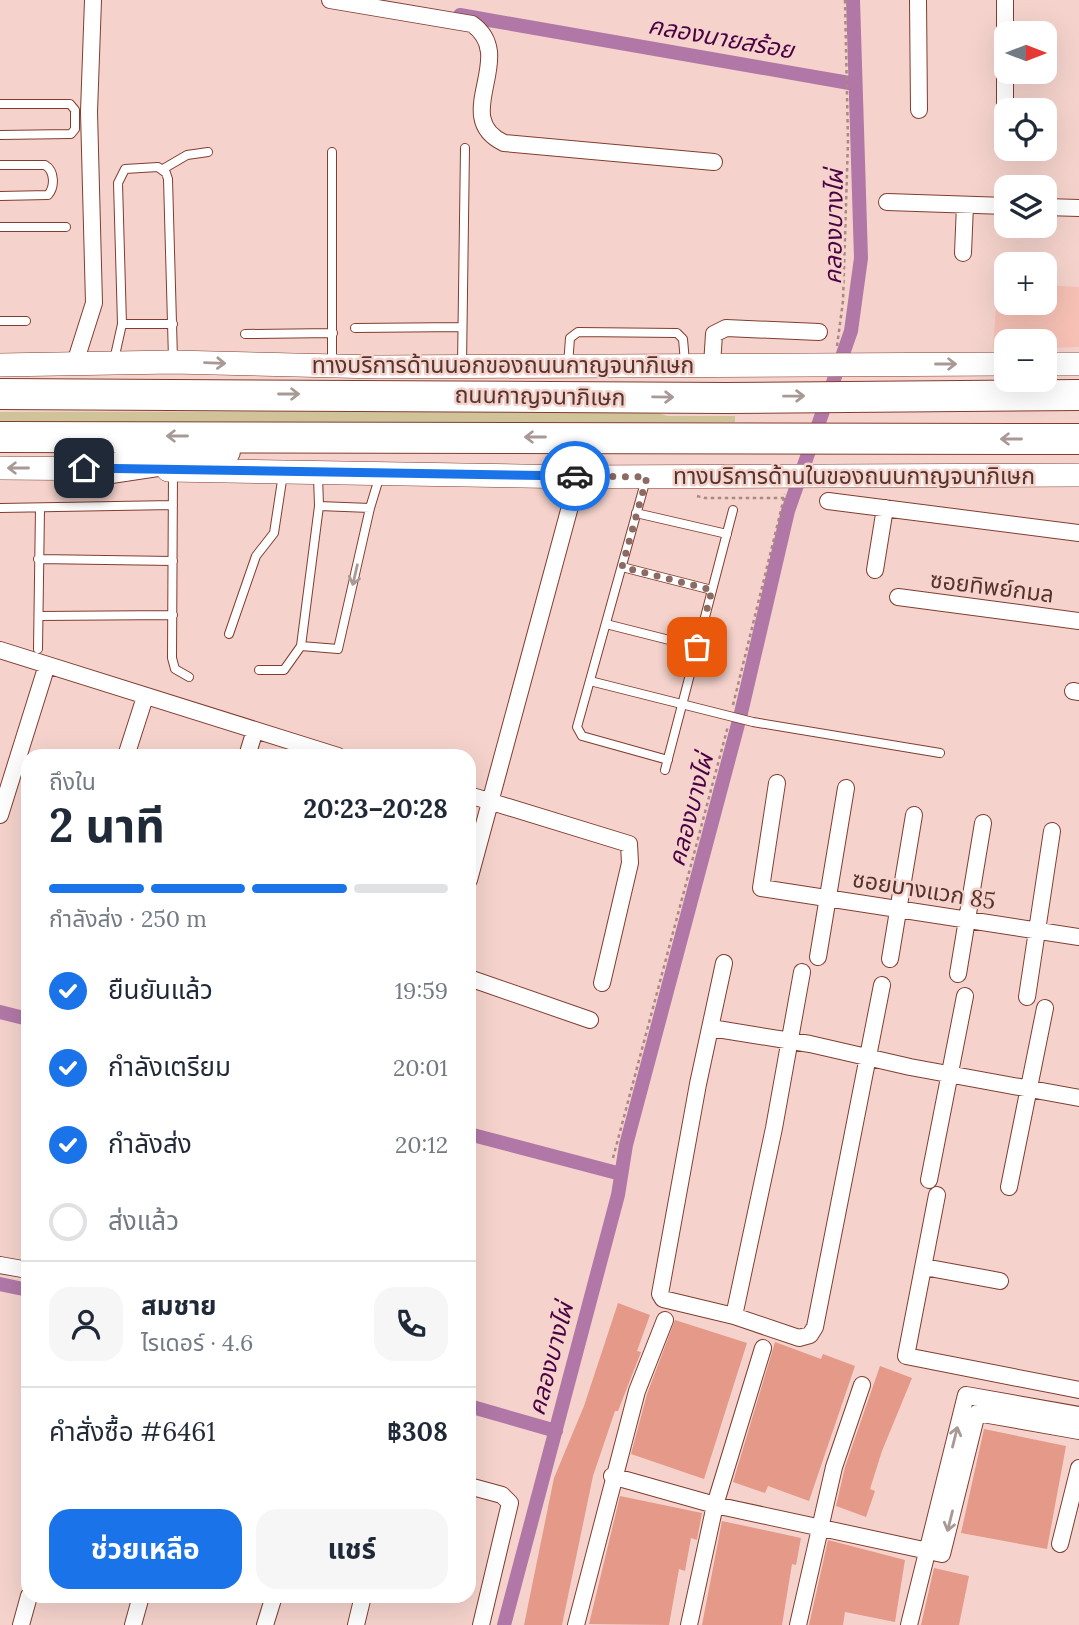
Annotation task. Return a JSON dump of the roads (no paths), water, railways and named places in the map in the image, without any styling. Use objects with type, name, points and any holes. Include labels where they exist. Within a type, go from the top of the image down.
[{"type":"highway","points":[[0,374],[131,393]]},
{"type":"highway","name":"ถนนกาญจนาภิเษก","points":[[0,394],[726,398],[1079,396]]},
{"type":"highway","name":"ถนนกาญจนาภิเษก","points":[[0,437],[1079,439]]},
{"type":"highway","points":[[112,468],[319,437]]},
{"type":"main road","name":"ทางบริการด้านนอกของถนนกาญจนาภิเษก","points":[[0,365],[173,362],[332,366],[994,364]]},
{"type":"main road","points":[[1057,365],[1079,365]]},
{"type":"main road","name":"ทางบริการด้านในของถนนกาญจนาภิเษก","points":[[0,468],[578,477],[1079,475]]},
{"type":"street","points":[[75,363],[94,303],[89,112],[93,0]]},
{"type":"street","points":[[330,0],[472,24],[481,31],[489,43],[490,56],[481,111],[483,125],[491,136],[504,143],[714,162]]},
{"type":"street","points":[[1005,0],[1005,98]]},
{"type":"street","points":[[919,110],[923,1]]},
{"type":"street","points":[[887,202],[994,206]]},
{"type":"street","points":[[963,253],[965,205]]},
{"type":"street","points":[[1057,208],[1079,208]]},
{"type":"street","points":[[712,365],[714,334],[726,328],[819,332]]},
{"type":"street","points":[[476,851],[578,477]]},
{"type":"street","points":[[828,501],[1079,533]]},
{"type":"street","points":[[875,570],[885,508]]},
{"type":"street","name":"ซอยทิพย์กมล","points":[[898,597],[1079,621]]},
{"type":"street","points":[[0,650],[316,749]]},
{"type":"street","points":[[0,814],[47,665]]},
{"type":"street","points":[[128,749],[145,697]]},
{"type":"street","points":[[249,749],[255,730]]},
{"type":"street","name":"ซอยบางแวก 85","points":[[777,783],[761,888],[1079,937]]},
{"type":"street","points":[[818,957],[846,788]]},
{"type":"street","points":[[476,797],[629,844],[630,863],[602,983]]},
{"type":"street","points":[[890,959],[914,815]]},
{"type":"street","points":[[958,974],[983,823]]},
{"type":"street","points":[[1027,997],[1052,831]]},
{"type":"street","points":[[724,963],[659,1289],[663,1299],[734,1316],[799,1338],[810,1335],[815,1327],[883,985]]},
{"type":"street","points":[[734,1316],[802,972]]},
{"type":"street","points":[[476,980],[590,1020]]},
{"type":"street","points":[[929,1181],[965,996]]},
{"type":"street","points":[[1009,1187],[1045,1008]]},
{"type":"street","points":[[711,1028],[1079,1098]]},
{"type":"street","points":[[937,1195],[906,1356],[1079,1390]]},
{"type":"street","points":[[0,1265],[21,1267]]},
{"type":"street","points":[[924,1268],[1000,1281]]},
{"type":"street","points":[[576,1625],[612,1476],[637,1391],[665,1320]]},
{"type":"street","points":[[689,1625],[715,1505],[763,1348]]},
{"type":"street","points":[[798,1625],[834,1467],[862,1385]]},
{"type":"street","points":[[909,1625],[935,1553],[952,1481],[966,1395],[1079,1415]]},
{"type":"street","points":[[952,1481],[976,1413],[1079,1431]]},
{"type":"street","points":[[1060,1544],[1079,1468]]},
{"type":"street","points":[[612,1476],[715,1505],[935,1553]]},
{"type":"street","points":[[476,1488],[502,1495],[510,1503],[481,1625]]},
{"type":"street","points":[[21,1625],[27,1603]]},
{"type":"street","points":[[133,1625],[139,1603]]},
{"type":"street","points":[[265,1625],[272,1603]]},
{"type":"street","points":[[356,1625],[361,1603]]},
{"type":"lane","points":[[0,104],[70,104],[75,110],[75,129],[71,134],[0,135]]},
{"type":"lane","points":[[462,366],[465,148]]},
{"type":"lane","points":[[114,363],[122,324],[118,183],[120,174],[130,168],[163,169],[187,155],[208,152]]},
{"type":"lane","points":[[332,152],[332,366]]},
{"type":"lane","points":[[0,165],[45,165],[51,170],[53,180],[48,195],[0,196]]},
{"type":"lane","points":[[163,169],[168,180],[173,362]]},
{"type":"lane","points":[[0,227],[66,227]]},
{"type":"lane","points":[[0,321],[26,321]]},
{"type":"lane","points":[[122,324],[173,324]]},
{"type":"lane","points":[[355,328],[462,327]]},
{"type":"lane","points":[[568,366],[570,338],[578,332],[677,333],[683,339],[685,365]]},
{"type":"lane","points":[[245,334],[333,333]]},
{"type":"lane","points":[[173,470],[173,664],[179,673],[189,677]]},
{"type":"lane","points":[[229,634],[253,562],[274,533],[283,471]]},
{"type":"lane","points":[[259,670],[284,670],[301,646],[319,506],[317,472]]},
{"type":"lane","points":[[301,646],[338,649],[370,508],[381,472]]},
{"type":"lane","points":[[647,477],[577,727],[579,734],[668,760]]},
{"type":"lane","points":[[0,508],[173,505]]},
{"type":"lane","points":[[319,506],[370,508]]},
{"type":"lane","points":[[38,649],[40,508]]},
{"type":"lane","points":[[665,770],[733,510]]},
{"type":"lane","points":[[636,513],[727,534]]},
{"type":"lane","points":[[38,559],[173,561]]},
{"type":"lane","points":[[622,567],[712,590]]},
{"type":"lane","points":[[39,616],[173,615]]},
{"type":"lane","points":[[606,624],[697,647]]},
{"type":"lane","points":[[590,681],[728,718],[940,752]]},
{"type":"waterway","name":"คลองบางไผ่","points":[[504,1625],[618,1195],[626,1145],[741,713],[788,511],[851,331],[861,258],[853,0]]},
{"type":"waterway","name":"คลองนายสร้อย","points":[[460,15],[855,84]]},
{"type":"waterway","points":[[0,1012],[21,1017]]},
{"type":"waterway","points":[[476,1136],[621,1174]]},
{"type":"waterway","points":[[0,1284],[21,1288]]},
{"type":"waterway","points":[[476,1408],[556,1431]]}]
